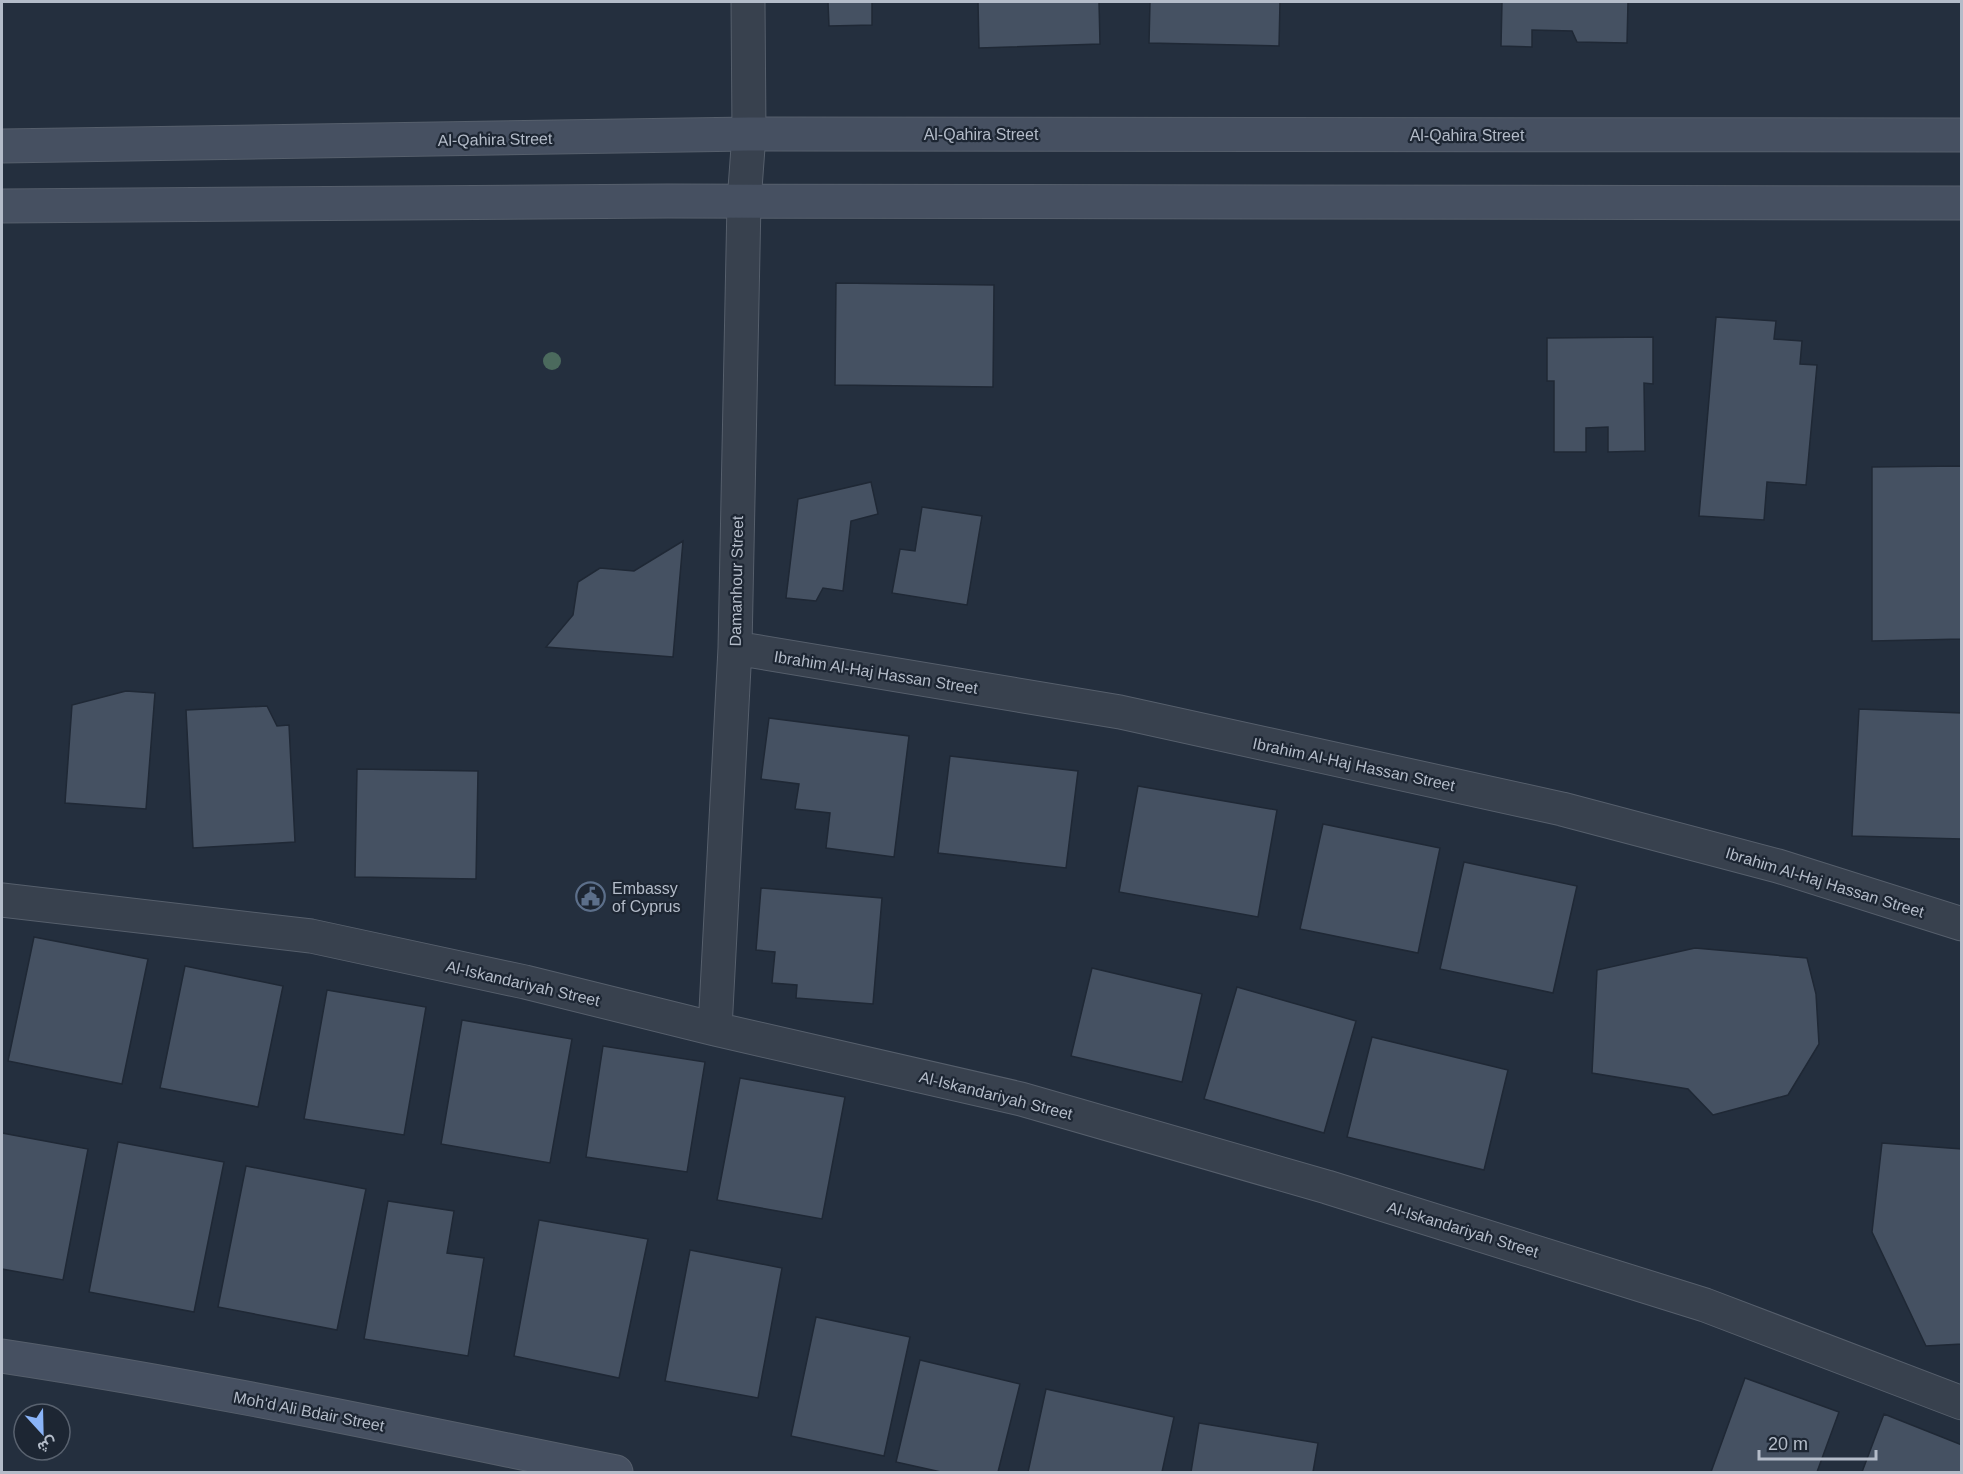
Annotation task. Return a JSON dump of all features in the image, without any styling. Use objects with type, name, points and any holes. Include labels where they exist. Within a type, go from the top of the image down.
[{"type":"main road","name":"Al-Qahira Street","points":[[2,146],[749,134],[1962,135]]},
{"type":"main road","points":[[2,206],[744,201],[1962,203]]},
{"type":"main road","name":"Moh'd Ali Bdair Street","points":[[2,1356],[91,1369],[349,1418],[616,1473]]},
{"type":"street","name":"Damanhour Street","points":[[715,1029],[735,648],[744,201],[749,134],[748,2]]},
{"type":"street","name":"Ibrahim Al-Haj Hassan Street","points":[[735,648],[1120,712],[1562,810],[1778,866],[1962,924]]},
{"type":"street","name":"Al-Iskandariyah Street","points":[[2,900],[311,936],[525,982],[715,1029],[1021,1099],[1327,1186],[1705,1305],[1962,1403]]},
{"type":"building","points":[[828,2],[872,2],[872,25],[829,26]]},
{"type":"building","points":[[978,2],[1099,2],[1100,44],[979,48]]},
{"type":"building","points":[[1150,2],[1280,2],[1279,46],[1149,43]]},
{"type":"building","points":[[1502,2],[1628,2],[1627,43],[1577,42],[1572,31],[1532,30],[1532,47],[1501,46]]},
{"type":"building","points":[[836,283],[994,285],[993,387],[835,385]]},
{"type":"building","points":[[1716,317],[1776,321],[1774,339],[1802,341],[1800,364],[1817,365],[1806,485],[1767,482],[1764,520],[1699,516]]},
{"type":"building","points":[[1653,337],[1653,384],[1644,383],[1645,451],[1608,452],[1608,427],[1586,428],[1586,452],[1554,452],[1554,381],[1547,381],[1547,338]]},
{"type":"building","points":[[1962,466],[1962,639],[1872,641],[1872,467]]},
{"type":"building","points":[[871,482],[878,514],[851,521],[843,591],[823,588],[816,601],[786,598],[798,499]]},
{"type":"building","points":[[922,507],[982,516],[967,605],[892,593],[900,549],[915,551]]},
{"type":"building","points":[[683,541],[673,657],[546,647],[573,615],[578,582],[600,568],[634,571]]},
{"type":"building","points":[[126,691],[155,693],[146,809],[65,803],[72,705]]},
{"type":"building","points":[[267,706],[277,726],[289,725],[295,842],[193,848],[186,710]]},
{"type":"building","points":[[1859,709],[1962,713],[1962,839],[1852,836]]},
{"type":"building","points":[[769,718],[909,736],[894,857],[826,848],[830,813],[795,809],[799,784],[761,779]]},
{"type":"building","points":[[950,756],[1078,771],[1066,868],[938,853]]},
{"type":"building","points":[[357,769],[478,771],[476,879],[355,877]]},
{"type":"building","points":[[1138,786],[1277,810],[1258,917],[1119,892]]},
{"type":"building","points":[[1323,824],[1440,848],[1418,953],[1300,929]]},
{"type":"building","points":[[1464,862],[1577,886],[1553,993],[1440,969]]},
{"type":"building","points":[[761,888],[882,898],[873,1004],[796,998],[797,985],[772,983],[775,952],[756,950]]},
{"type":"building","points":[[34,937],[148,959],[122,1084],[8,1061]]},
{"type":"building","points":[[1695,948],[1807,958],[1816,994],[1819,1044],[1788,1095],[1713,1115],[1688,1089],[1592,1073],[1597,970]]},
{"type":"building","points":[[185,966],[283,986],[258,1107],[160,1088]]},
{"type":"building","points":[[1092,968],[1202,994],[1182,1082],[1071,1056]]},
{"type":"building","points":[[1237,987],[1356,1021],[1324,1133],[1204,1099]]},
{"type":"building","points":[[327,990],[426,1007],[404,1135],[304,1119]]},
{"type":"building","points":[[462,1020],[572,1039],[550,1163],[441,1144]]},
{"type":"building","points":[[1372,1037],[1508,1070],[1484,1170],[1347,1137]]},
{"type":"building","points":[[603,1046],[705,1062],[687,1172],[586,1157]]},
{"type":"building","points":[[740,1078],[845,1097],[822,1219],[717,1200]]},
{"type":"building","points":[[2,1133],[88,1149],[63,1280],[2,1269]]},
{"type":"building","points":[[118,1142],[224,1162],[194,1312],[89,1292]]},
{"type":"building","points":[[1882,1143],[1962,1149],[1962,1344],[1926,1346],[1872,1232]]},
{"type":"building","points":[[246,1166],[366,1189],[337,1330],[218,1307]]},
{"type":"building","points":[[388,1201],[454,1211],[447,1253],[484,1258],[468,1356],[364,1339]]},
{"type":"building","points":[[539,1220],[648,1239],[619,1378],[514,1356]]},
{"type":"building","points":[[690,1250],[782,1268],[758,1398],[665,1381]]},
{"type":"building","points":[[816,1317],[910,1337],[884,1456],[791,1436]]},
{"type":"building","points":[[920,1360],[1020,1384],[998,1472],[941,1472],[896,1462]]},
{"type":"building","points":[[1745,1378],[1839,1412],[1817,1472],[1711,1472]]},
{"type":"building","points":[[1046,1389],[1174,1417],[1162,1472],[1028,1472]]},
{"type":"building","points":[[1884,1414],[1962,1445],[1962,1472],[1862,1472]]},
{"type":"building","points":[[1199,1423],[1318,1443],[1313,1472],[1191,1472]]},
{"type":"place","name":"Embassy of Cyprus","points":[[591,897]]}]
